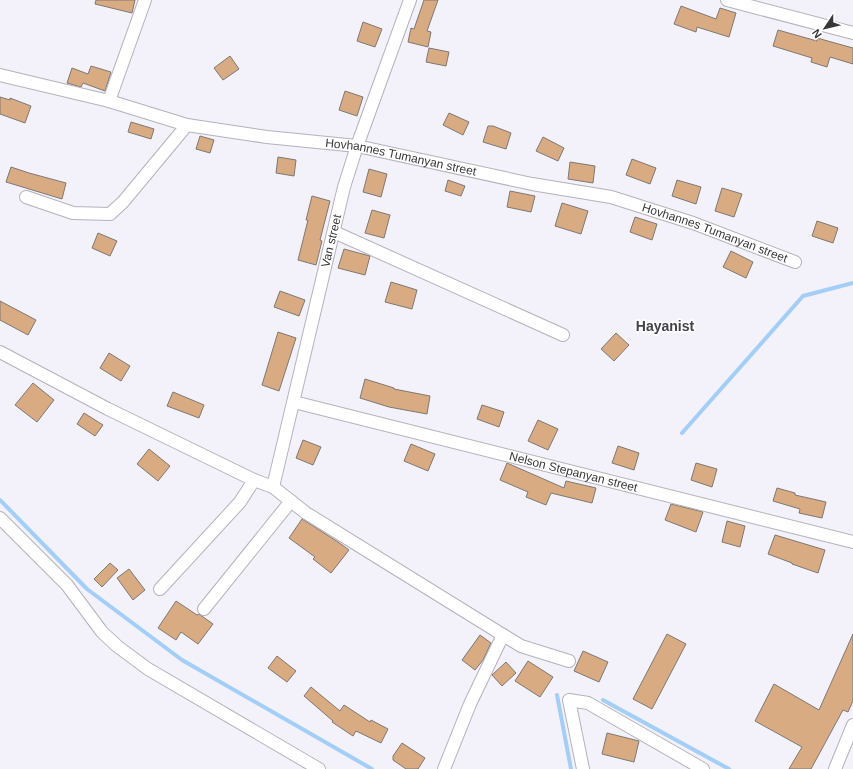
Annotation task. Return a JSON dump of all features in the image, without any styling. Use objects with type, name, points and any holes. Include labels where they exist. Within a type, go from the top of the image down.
[{"type":"street","points":[[109,101],[145,0]]},
{"type":"street","name":"Van street","points":[[273,487],[344,187],[357,146],[410,0]]},
{"type":"street","points":[[727,0],[853,33]]},
{"type":"street","name":"Hovhannes Tumanyan street","points":[[0,75],[109,101],[187,125],[267,137],[357,146],[532,184],[611,197],[693,224],[795,262]]},
{"type":"street","points":[[26,197],[73,213],[110,214],[123,202],[187,125]]},
{"type":"street","points":[[334,232],[563,335]]},
{"type":"street","points":[[0,352],[108,409],[254,480],[273,487],[306,513],[521,646],[569,661]]},
{"type":"street","name":"Nelson Stepanyan street","points":[[294,402],[853,542]]},
{"type":"street","points":[[160,589],[240,502],[254,480]]},
{"type":"street","points":[[204,610],[291,500]]},
{"type":"street","points":[[0,518],[67,585],[102,632],[117,646],[148,669],[319,769]]},
{"type":"street","points":[[444,769],[470,704],[504,635]]},
{"type":"street","points":[[582,769],[569,700],[588,703],[702,769]]},
{"type":"street","points":[[835,769],[853,725]]},
{"type":"building","points":[[96,0],[135,0],[132,13],[95,4]]},
{"type":"building","points":[[424,0],[438,0],[427,31],[431,32],[428,47],[408,42],[411,28],[414,29]]},
{"type":"building","points":[[681,6],[716,19],[720,8],[736,13],[729,37],[697,27],[696,32],[674,24]]},
{"type":"building","points":[[363,22],[382,29],[375,47],[357,41]]},
{"type":"building","points":[[778,30],[817,41],[817,38],[853,48],[853,64],[830,57],[827,67],[811,62],[812,58],[773,46]]},
{"type":"building","points":[[429,48],[449,52],[446,66],[426,62]]},
{"type":"building","points":[[230,56],[239,69],[223,80],[214,68]]},
{"type":"building","points":[[91,66],[111,72],[105,91],[83,83],[81,87],[67,83],[72,68],[88,74]]},
{"type":"building","points":[[345,91],[363,97],[357,116],[339,110]]},
{"type":"building","points":[[0,97],[10,100],[10,98],[31,106],[25,123],[0,114]]},
{"type":"building","points":[[449,113],[469,122],[463,135],[443,125]]},
{"type":"building","points":[[131,122],[154,129],[151,139],[128,132]]},
{"type":"building","points":[[488,126],[493,126],[511,133],[506,149],[483,142]]},
{"type":"building","points":[[200,136],[214,140],[210,153],[196,149]]},
{"type":"building","points":[[543,137],[564,148],[558,161],[536,151]]},
{"type":"building","points":[[278,157],[296,160],[294,176],[276,173]]},
{"type":"building","points":[[632,159],[656,168],[650,184],[626,175]]},
{"type":"building","points":[[570,162],[595,166],[593,183],[568,179]]},
{"type":"building","points":[[11,167],[66,183],[62,199],[6,182]]},
{"type":"building","points":[[369,169],[387,174],[381,197],[363,192]]},
{"type":"building","points":[[448,180],[465,186],[461,196],[445,191]]},
{"type":"building","points":[[677,180],[701,187],[696,204],[672,196]]},
{"type":"building","points":[[722,188],[742,194],[734,217],[715,211]]},
{"type":"building","points":[[510,191],[535,196],[531,212],[507,207]]},
{"type":"building","points":[[312,196],[330,201],[320,240],[322,241],[316,265],[298,260],[308,220],[306,220]]},
{"type":"building","points":[[562,203],[588,211],[581,234],[555,226]]},
{"type":"building","points":[[372,210],[390,215],[384,238],[365,233]]},
{"type":"building","points":[[635,217],[657,224],[652,240],[630,232]]},
{"type":"building","points":[[817,221],[838,228],[833,243],[812,236]]},
{"type":"building","points":[[98,233],[117,241],[110,256],[92,248]]},
{"type":"building","points":[[344,249],[370,256],[365,275],[338,268]]},
{"type":"building","points":[[731,251],[753,262],[746,278],[723,267]]},
{"type":"building","points":[[391,282],[417,290],[412,309],[385,302]]},
{"type":"building","points":[[280,291],[305,300],[299,316],[274,307]]},
{"type":"building","points":[[0,301],[36,320],[28,335],[0,320]]},
{"type":"building","points":[[278,332],[296,338],[279,391],[262,385]]},
{"type":"building","points":[[616,333],[629,345],[614,361],[601,349]]},
{"type":"building","points":[[109,353],[130,366],[121,381],[100,368]]},
{"type":"building","points":[[365,379],[394,389],[430,396],[427,414],[389,407],[360,398]]},
{"type":"building","points":[[33,383],[54,400],[37,422],[15,405]]},
{"type":"building","points":[[173,392],[204,405],[199,418],[167,406]]},
{"type":"building","points":[[482,405],[504,412],[499,427],[477,419]]},
{"type":"building","points":[[84,413],[103,425],[95,436],[77,424]]},
{"type":"building","points":[[538,420],[558,429],[548,450],[528,441]]},
{"type":"building","points":[[303,440],[321,447],[313,465],[296,458]]},
{"type":"building","points":[[411,444],[435,454],[428,471],[404,461]]},
{"type":"building","points":[[618,446],[639,453],[634,470],[612,463]]},
{"type":"building","points":[[149,449],[170,466],[158,481],[137,464]]},
{"type":"building","points":[[507,463],[564,488],[566,481],[596,488],[592,503],[551,493],[546,505],[526,497],[528,492],[500,480]]},
{"type":"building","points":[[696,463],[717,469],[712,487],[691,480]]},
{"type":"building","points":[[777,488],[795,493],[795,495],[826,502],[822,518],[799,513],[800,509],[773,501]]},
{"type":"building","points":[[671,504],[703,512],[696,532],[665,520]]},
{"type":"building","points":[[302,519],[349,550],[331,573],[313,559],[315,557],[289,538]]},
{"type":"building","points":[[727,521],[745,526],[740,547],[722,542]]},
{"type":"building","points":[[775,535],[825,550],[818,573],[768,554]]},
{"type":"building","points":[[110,563],[118,570],[102,587],[94,579]]},
{"type":"building","points":[[129,569],[145,590],[133,600],[117,578]]},
{"type":"building","points":[[176,601],[213,624],[198,644],[181,632],[176,640],[158,628]]},
{"type":"building","points":[[667,634],[686,644],[652,709],[633,699]]},
{"type":"building","points":[[853,634],[853,701],[848,712],[843,710],[811,769],[789,769],[802,747],[755,721],[774,684],[819,710]]},
{"type":"building","points":[[480,635],[491,643],[483,660],[475,670],[462,660]]},
{"type":"building","points":[[583,651],[608,662],[599,682],[574,671]]},
{"type":"building","points":[[277,656],[296,671],[287,682],[268,668]]},
{"type":"building","points":[[528,661],[553,677],[540,697],[515,681]]},
{"type":"building","points":[[506,662],[516,673],[502,686],[492,675]]},
{"type":"building","points":[[311,687],[340,711],[344,705],[370,722],[371,720],[388,729],[381,743],[356,731],[353,736],[332,722],[333,721],[304,696]]},
{"type":"building","points":[[607,733],[639,741],[634,762],[602,754]]},
{"type":"building","points":[[402,743],[425,758],[418,769],[406,769],[393,760],[393,756]]},
{"type":"waterway","points":[[682,433],[803,296],[853,283]]},
{"type":"waterway","points":[[0,500],[87,589],[182,660],[372,769]]},
{"type":"waterway","points":[[557,695],[571,769]]},
{"type":"waterway","points":[[603,700],[729,769]]},
{"type":"district","name":"Hayanist","points":[[665,326]]}]
